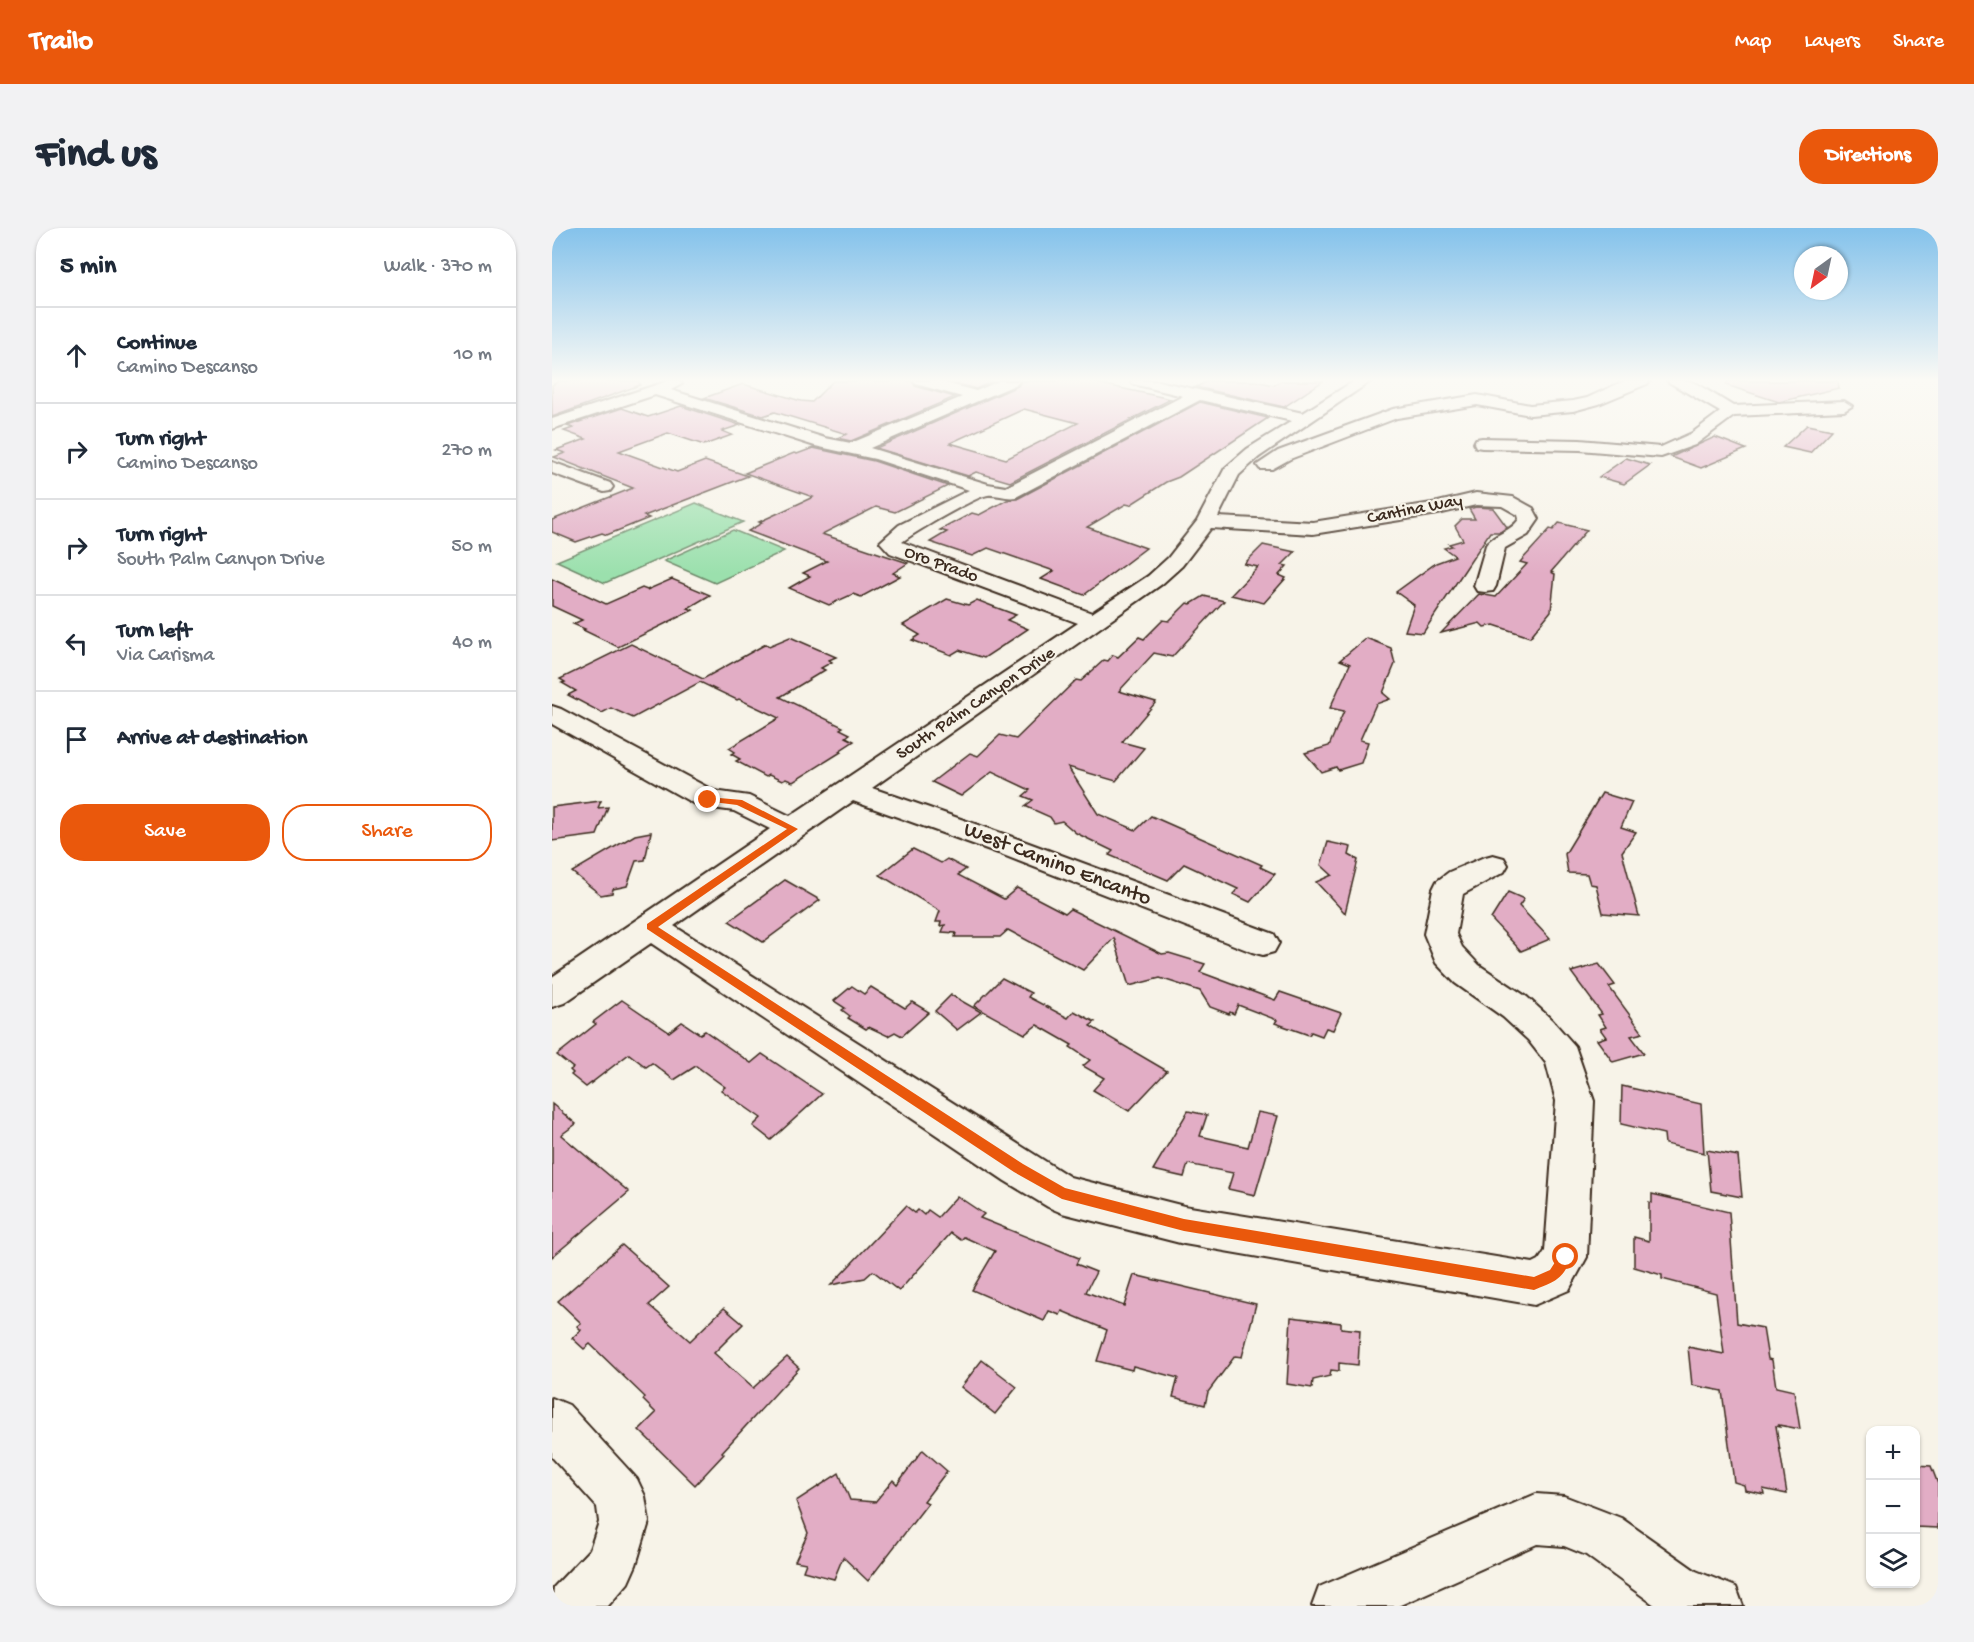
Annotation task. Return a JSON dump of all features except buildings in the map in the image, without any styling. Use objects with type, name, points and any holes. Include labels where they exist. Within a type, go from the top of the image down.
[{"type":"street","points":[[836,445],[880,455],[985,489],[1009,493],[1100,445]]},
{"type":"street","points":[[852,449],[861,445]]},
{"type":"street","name":"South Palm Canyon Drive","points":[[552,994],[1097,622],[1162,574],[1175,562],[1206,522],[1227,478],[1253,453],[1265,445]]},
{"type":"street","points":[[1227,478],[1253,475],[1284,455],[1310,445]]},
{"type":"street","points":[[1584,445],[1661,452],[1681,445]]},
{"type":"street","points":[[552,466],[604,487]]},
{"type":"street","name":"Oro Prado","points":[[985,489],[906,529],[890,542],[897,549],[1097,622]]},
{"type":"street","name":"Cantina Way","points":[[1206,522],[1313,528],[1438,508],[1476,499],[1506,501],[1526,512],[1529,519],[1521,531],[1496,545],[1485,586]]},
{"type":"street","points":[[552,714],[708,800],[739,802],[793,829]]},
{"type":"street","name":"West Camino Encanto","points":[[850,790],[1008,846],[1263,944]]},
{"type":"street","points":[[651,927],[1018,1168],[1062,1194],[1184,1225],[1534,1284],[1554,1275],[1566,1257],[1575,1101],[1562,1057],[1540,1030],[1515,1007],[1467,974],[1448,954],[1440,934],[1448,889],[1460,880],[1493,865]]},
{"type":"street","points":[[552,1422],[620,1496],[624,1522],[610,1565],[573,1606]]},
{"type":"street","points":[[1338,1606],[1536,1519],[1564,1521],[1603,1536],[1678,1590],[1717,1606]]},
{"type":"green space","points":[[696,503],[743,522],[605,583],[557,561]]},
{"type":"green space","points":[[733,530],[784,551],[715,583],[664,561]]},
{"type":"route","points":[[708,800],[739,802],[793,829],[651,927],[1018,1168],[1062,1194],[1184,1225],[1534,1284],[1554,1275],[1566,1257]]}]
